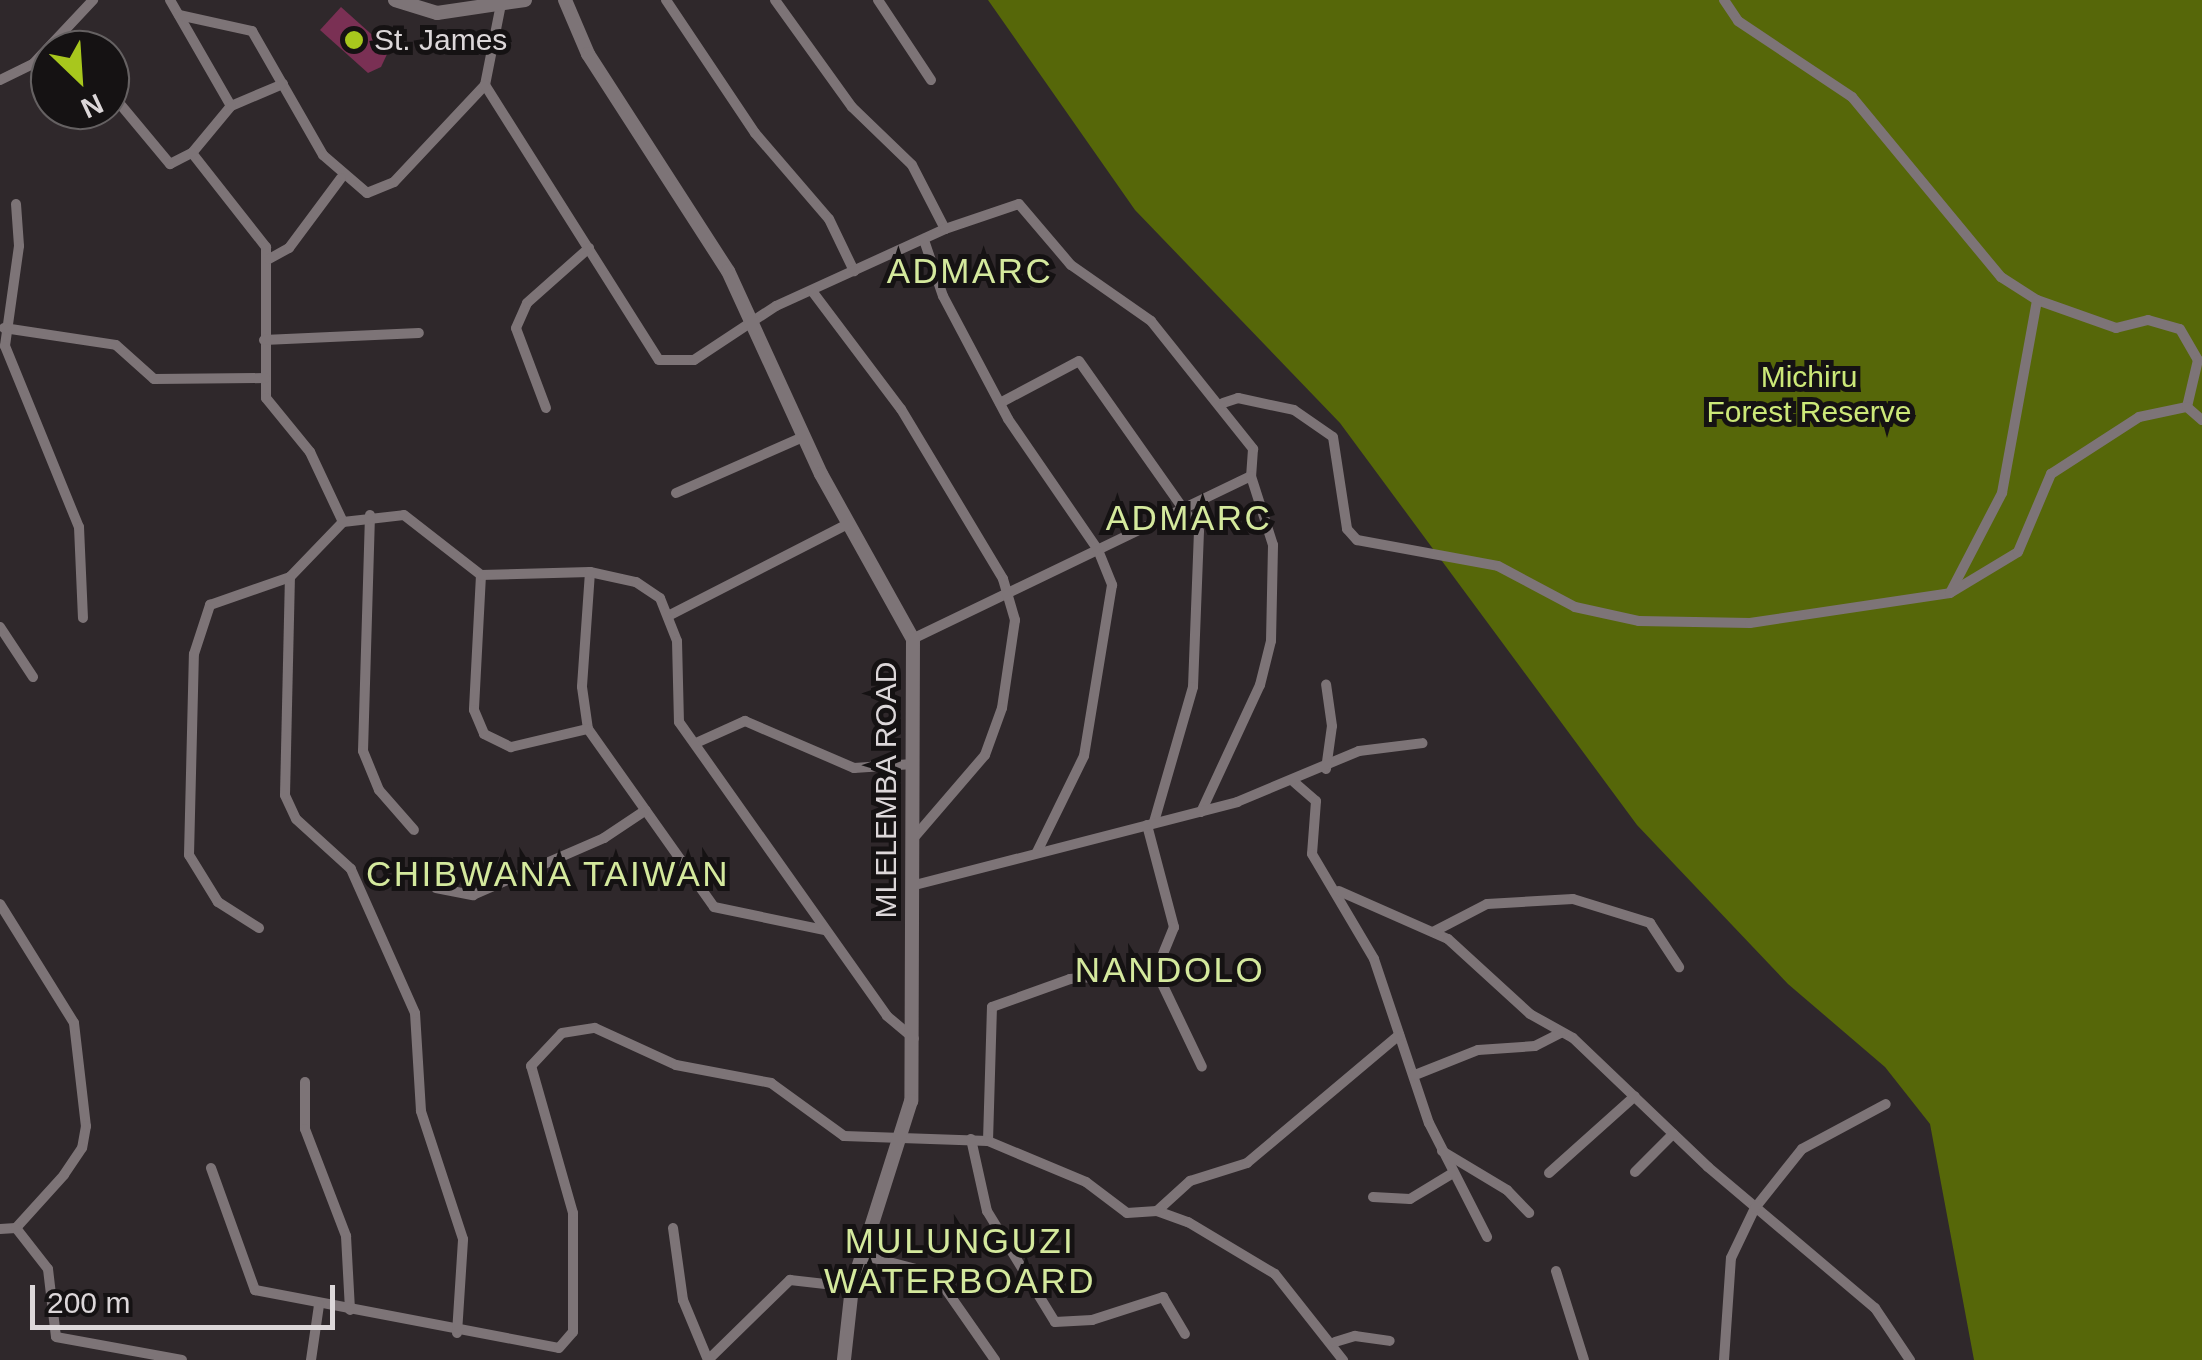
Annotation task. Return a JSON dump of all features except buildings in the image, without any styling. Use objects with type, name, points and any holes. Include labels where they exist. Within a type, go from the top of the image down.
[{"type":"street","points":[[2,76],[33,64],[93,0]]},
{"type":"street","points":[[170,0],[230,106]]},
{"type":"street","points":[[395,0],[424,13],[525,0]]},
{"type":"street","name":"MLELEMBA ROAD","points":[[565,0],[588,54],[753,317],[803,438],[846,524],[913,639],[914,1039],[907,1133],[852,1287],[844,1360]]},
{"type":"street","points":[[666,0],[755,133],[829,219],[854,271]]},
{"type":"street","points":[[775,0],[852,107],[912,165],[945,229]]},
{"type":"street","points":[[878,0],[931,80]]},
{"type":"street","points":[[1724,0],[1730,15],[1852,97],[2001,277],[2037,300],[2116,328],[2148,320],[2180,328],[2198,360],[2187,407]]},
{"type":"street","points":[[179,15],[252,31],[341,178],[366,193],[384,188],[485,85],[496,3]]},
{"type":"street","points":[[130,116],[170,164],[192,153],[230,106],[283,84]]},
{"type":"street","points":[[485,85],[659,360],[694,360],[753,317],[945,229],[1020,204],[1072,266],[1151,321],[1223,403],[1256,456],[1251,476],[1273,545],[1271,642],[1260,685],[1201,812]]},
{"type":"street","points":[[192,153],[257,232],[269,259],[264,340],[270,410],[310,452],[343,522]]},
{"type":"street","points":[[269,259],[298,238],[341,178]]},
{"type":"street","points":[[16,204],[4,328],[7,355],[79,527],[83,618]]},
{"type":"street","points":[[924,240],[943,296],[1000,403],[1098,550],[1112,585],[1110,630],[1080,766],[1037,852]]},
{"type":"street","points":[[546,408],[516,328],[527,304],[589,248]]},
{"type":"street","points":[[812,291],[901,409],[1010,594],[1016,632],[992,740],[975,772],[911,841]]},
{"type":"street","points":[[1950,593],[2002,493],[2037,300]]},
{"type":"street","points":[[4,328],[116,345],[154,379],[265,378]]},
{"type":"street","points":[[264,340],[418,332]]},
{"type":"street","points":[[1000,403],[1079,361],[1199,531],[1197,652],[1151,824],[1174,927],[1156,971],[1202,1067]]},
{"type":"street","points":[[1223,403],[1238,398],[1294,410],[1334,437],[1348,529],[1357,540],[1498,566],[1604,617],[1750,624],[1950,593],[2018,552],[2050,474],[2139,416],[2187,407]]},
{"type":"street","points":[[2187,407],[2202,420]]},
{"type":"street","points":[[676,493],[803,438]]},
{"type":"street","points":[[913,639],[1251,476]]},
{"type":"street","points":[[370,515],[363,751],[380,790],[414,830]]},
{"type":"street","points":[[259,928],[218,902],[189,854],[194,654],[210,605],[290,576],[343,522],[370,515],[414,519],[481,574],[590,572],[644,585],[670,615],[678,648],[677,718],[824,930],[914,1039]]},
{"type":"street","points":[[670,615],[846,524]]},
{"type":"street","points":[[590,572],[582,687],[588,729],[719,910],[824,930]]},
{"type":"street","points":[[481,574],[474,710],[484,734],[511,747],[588,729]]},
{"type":"street","points":[[290,576],[285,795],[296,819],[351,870],[415,1014],[421,1112],[464,1239],[457,1333]]},
{"type":"street","points":[[0,627],[34,677]]},
{"type":"street","points":[[1326,684],[1332,726],[1326,769]]},
{"type":"street","points":[[696,744],[745,721],[854,768],[913,764]]},
{"type":"street","points":[[911,886],[1201,812],[1294,782],[1358,752],[1423,743]]},
{"type":"street","points":[[1294,782],[1316,801],[1312,854],[1340,891],[1416,1075],[1441,1151],[1487,1237]]},
{"type":"street","points":[[436,888],[473,895],[604,838],[646,810]]},
{"type":"street","points":[[1340,891],[1433,932],[1562,1033],[1755,1208],[1875,1308],[1910,1360]]},
{"type":"street","points":[[1433,932],[1487,904],[1573,899],[1650,923],[1679,968]]},
{"type":"street","points":[[0,1228],[16,1228],[76,1160],[86,1126],[74,1023],[1,906]]},
{"type":"street","points":[[988,1141],[992,1007],[1070,979],[1156,971]]},
{"type":"street","points":[[211,1168],[247,1283],[319,1306],[552,1349],[572,1338],[571,1202],[530,1078],[536,1054],[562,1033],[595,1028],[676,1066],[771,1083],[844,1136],[907,1133],[988,1141],[1086,1182],[1127,1214],[1158,1211],[1254,1256],[1335,1342],[1343,1360]]},
{"type":"street","points":[[1416,1075],[1478,1050],[1535,1046],[1562,1033]]},
{"type":"street","points":[[1158,1211],[1190,1181],[1247,1163],[1398,1035]]},
{"type":"street","points":[[305,1082],[305,1129],[346,1236],[350,1310]]},
{"type":"street","points":[[1549,1172],[1634,1096]]},
{"type":"street","points":[[1724,1360],[1731,1258],[1755,1208],[1802,1149],[1886,1104]]},
{"type":"street","points":[[1635,1172],[1673,1134]]},
{"type":"street","points":[[972,1139],[987,1211],[1055,1322],[1092,1320],[1163,1297],[1185,1334]]},
{"type":"street","points":[[1441,1151],[1508,1190],[1529,1213]]},
{"type":"street","points":[[1373,1197],[1410,1199],[1453,1173]]},
{"type":"street","points":[[16,1228],[48,1270],[56,1337],[131,1356],[182,1360]]},
{"type":"street","points":[[673,1228],[682,1300],[708,1360],[790,1280],[852,1287]]},
{"type":"street","points":[[862,1255],[935,1274],[995,1360]]},
{"type":"street","points":[[1556,1271],[1584,1360]]},
{"type":"street","points":[[311,1360],[319,1306]]},
{"type":"street","points":[[1335,1342],[1355,1336],[1390,1341]]},
{"type":"green space","name":"Michiru Forest Reserve","points":[[988,0],[2202,0],[2202,1360],[1974,1360],[1930,1124],[1885,1067],[1788,984],[1637,825],[1340,423],[1135,210]]},
{"type":"place","name":"St. James","points":[[354,40]]},
{"type":"district","name":"ADMARC","points":[[970,271]]},
{"type":"district","name":"ADMARC","points":[[1189,518]]},
{"type":"district","name":"CHIBWANA TAIWAN","points":[[548,874]]},
{"type":"district","name":"NANDOLO","points":[[1170,970]]},
{"type":"district","name":"MULUNGUZI WATERBOARD","points":[[960,1261]]}]
